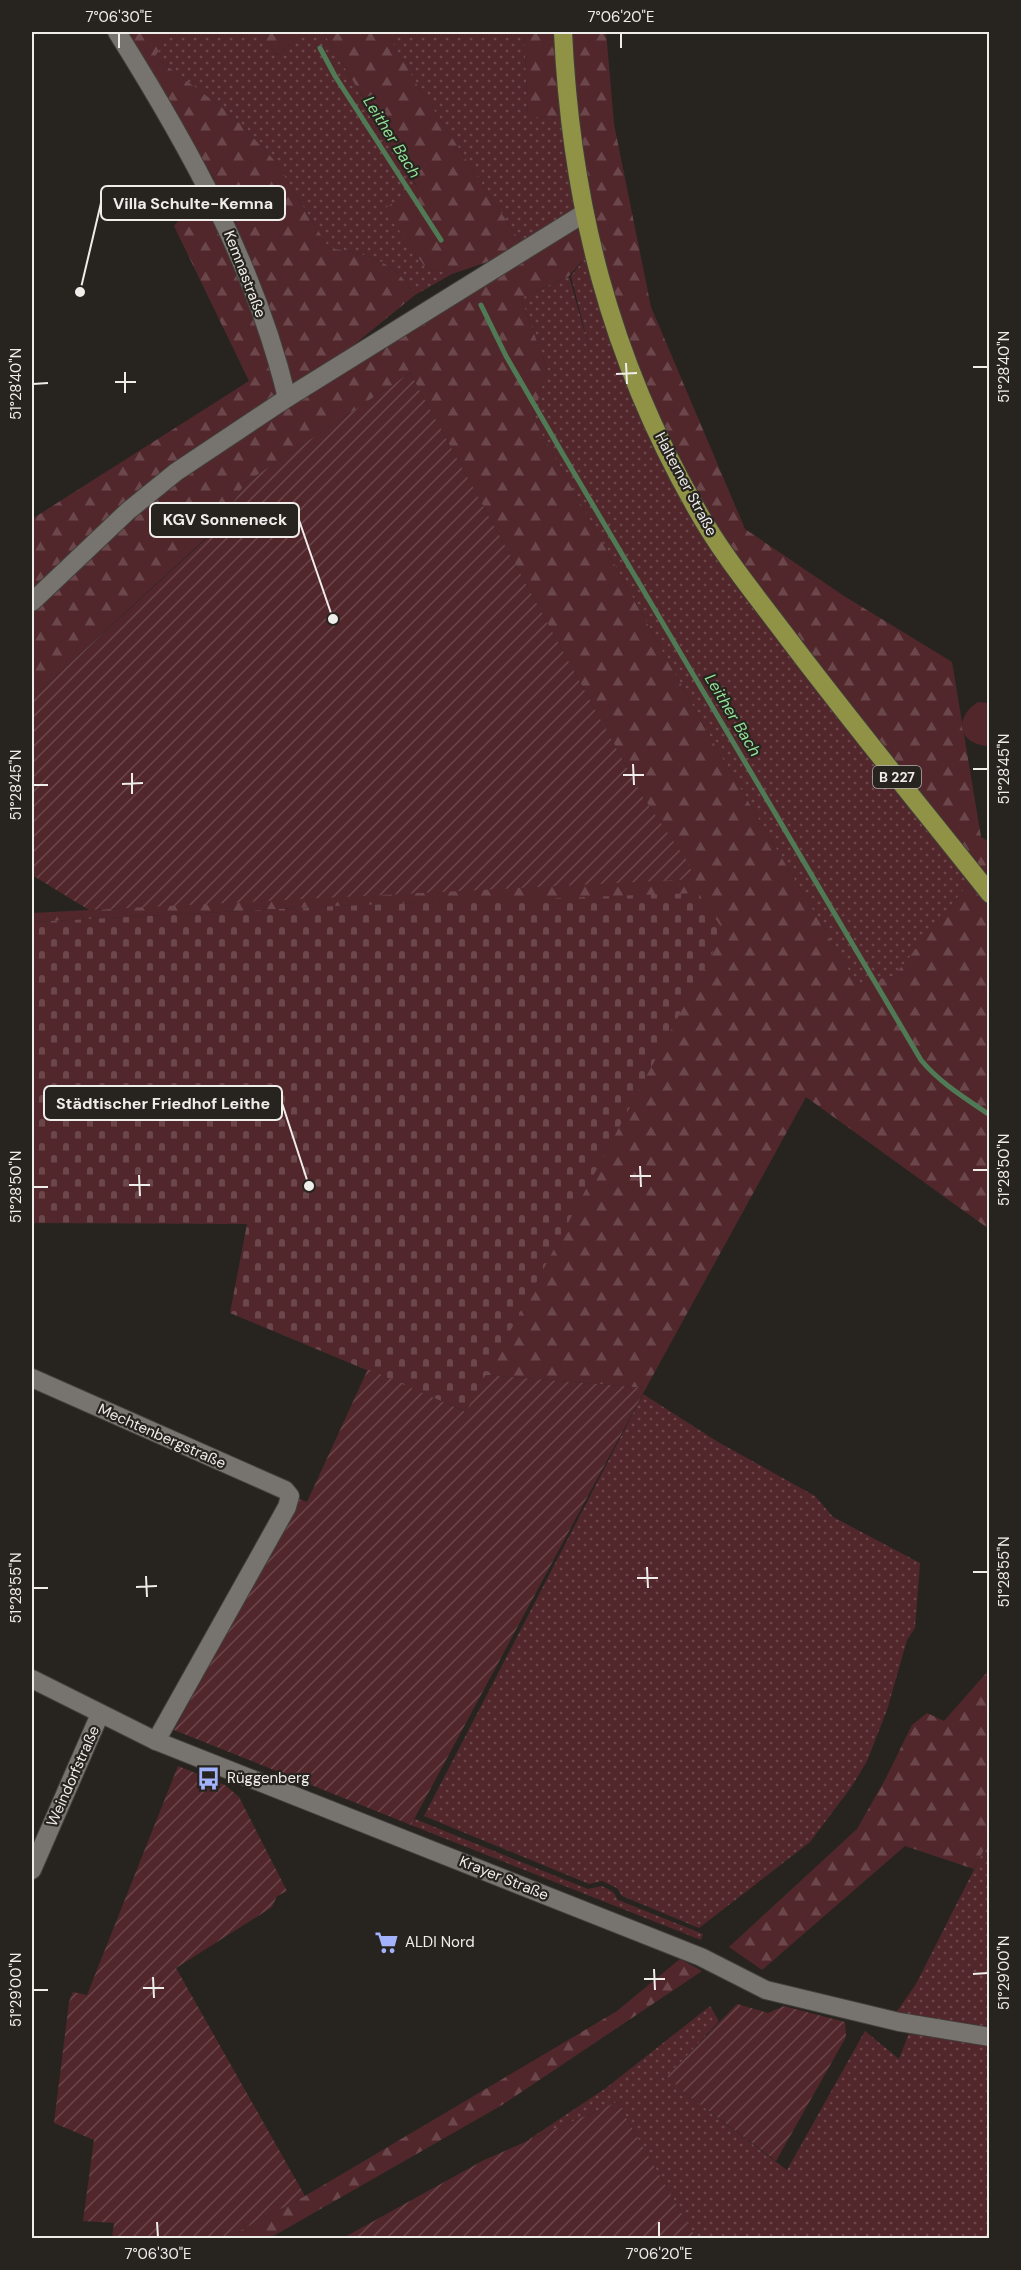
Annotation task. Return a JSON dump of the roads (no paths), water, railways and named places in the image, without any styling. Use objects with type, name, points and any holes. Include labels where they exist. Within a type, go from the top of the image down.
[{"type":"main road","name":"Halterner Straße","points":[[563,32],[570,134],[583,214],[615,329],[636,384],[696,508],[723,551],[804,659],[990,894]]},
{"type":"street","name":"Kemnastraße","points":[[117,32],[203,178],[230,232],[256,298],[287,398]]},
{"type":"street","points":[[32,602],[128,511],[176,472],[287,398],[583,214]]},
{"type":"street","name":"Mechtenbergstraße","points":[[32,1378],[285,1490],[290,1496],[287,1507],[156,1741]]},
{"type":"street","name":"Krayer Straße","points":[[32,1679],[156,1741],[701,1957],[766,1990],[887,2019],[990,2037]]},
{"type":"street","name":"Weindorfstraße","points":[[32,1870],[100,1714]]},
{"type":"waterway","name":"Leither Bach","points":[[320,48],[335,76],[441,240]]},
{"type":"waterway","name":"Leither Bach","points":[[481,305],[506,356],[564,456],[921,1060],[945,1083],[990,1115]]},
{"type":"place","name":"Villa Schulte-Kemna","points":[[80,292]]},
{"type":"place","name":"KGV Sonneneck","points":[[333,619]]},
{"type":"place","name":"Städtischer Friedhof Leithe","points":[[309,1186]]},
{"type":"place","name":"Rüggenberg","points":[[209,1778]]},
{"type":"place","name":"ALDI Nord","points":[[387,1942]]}]
